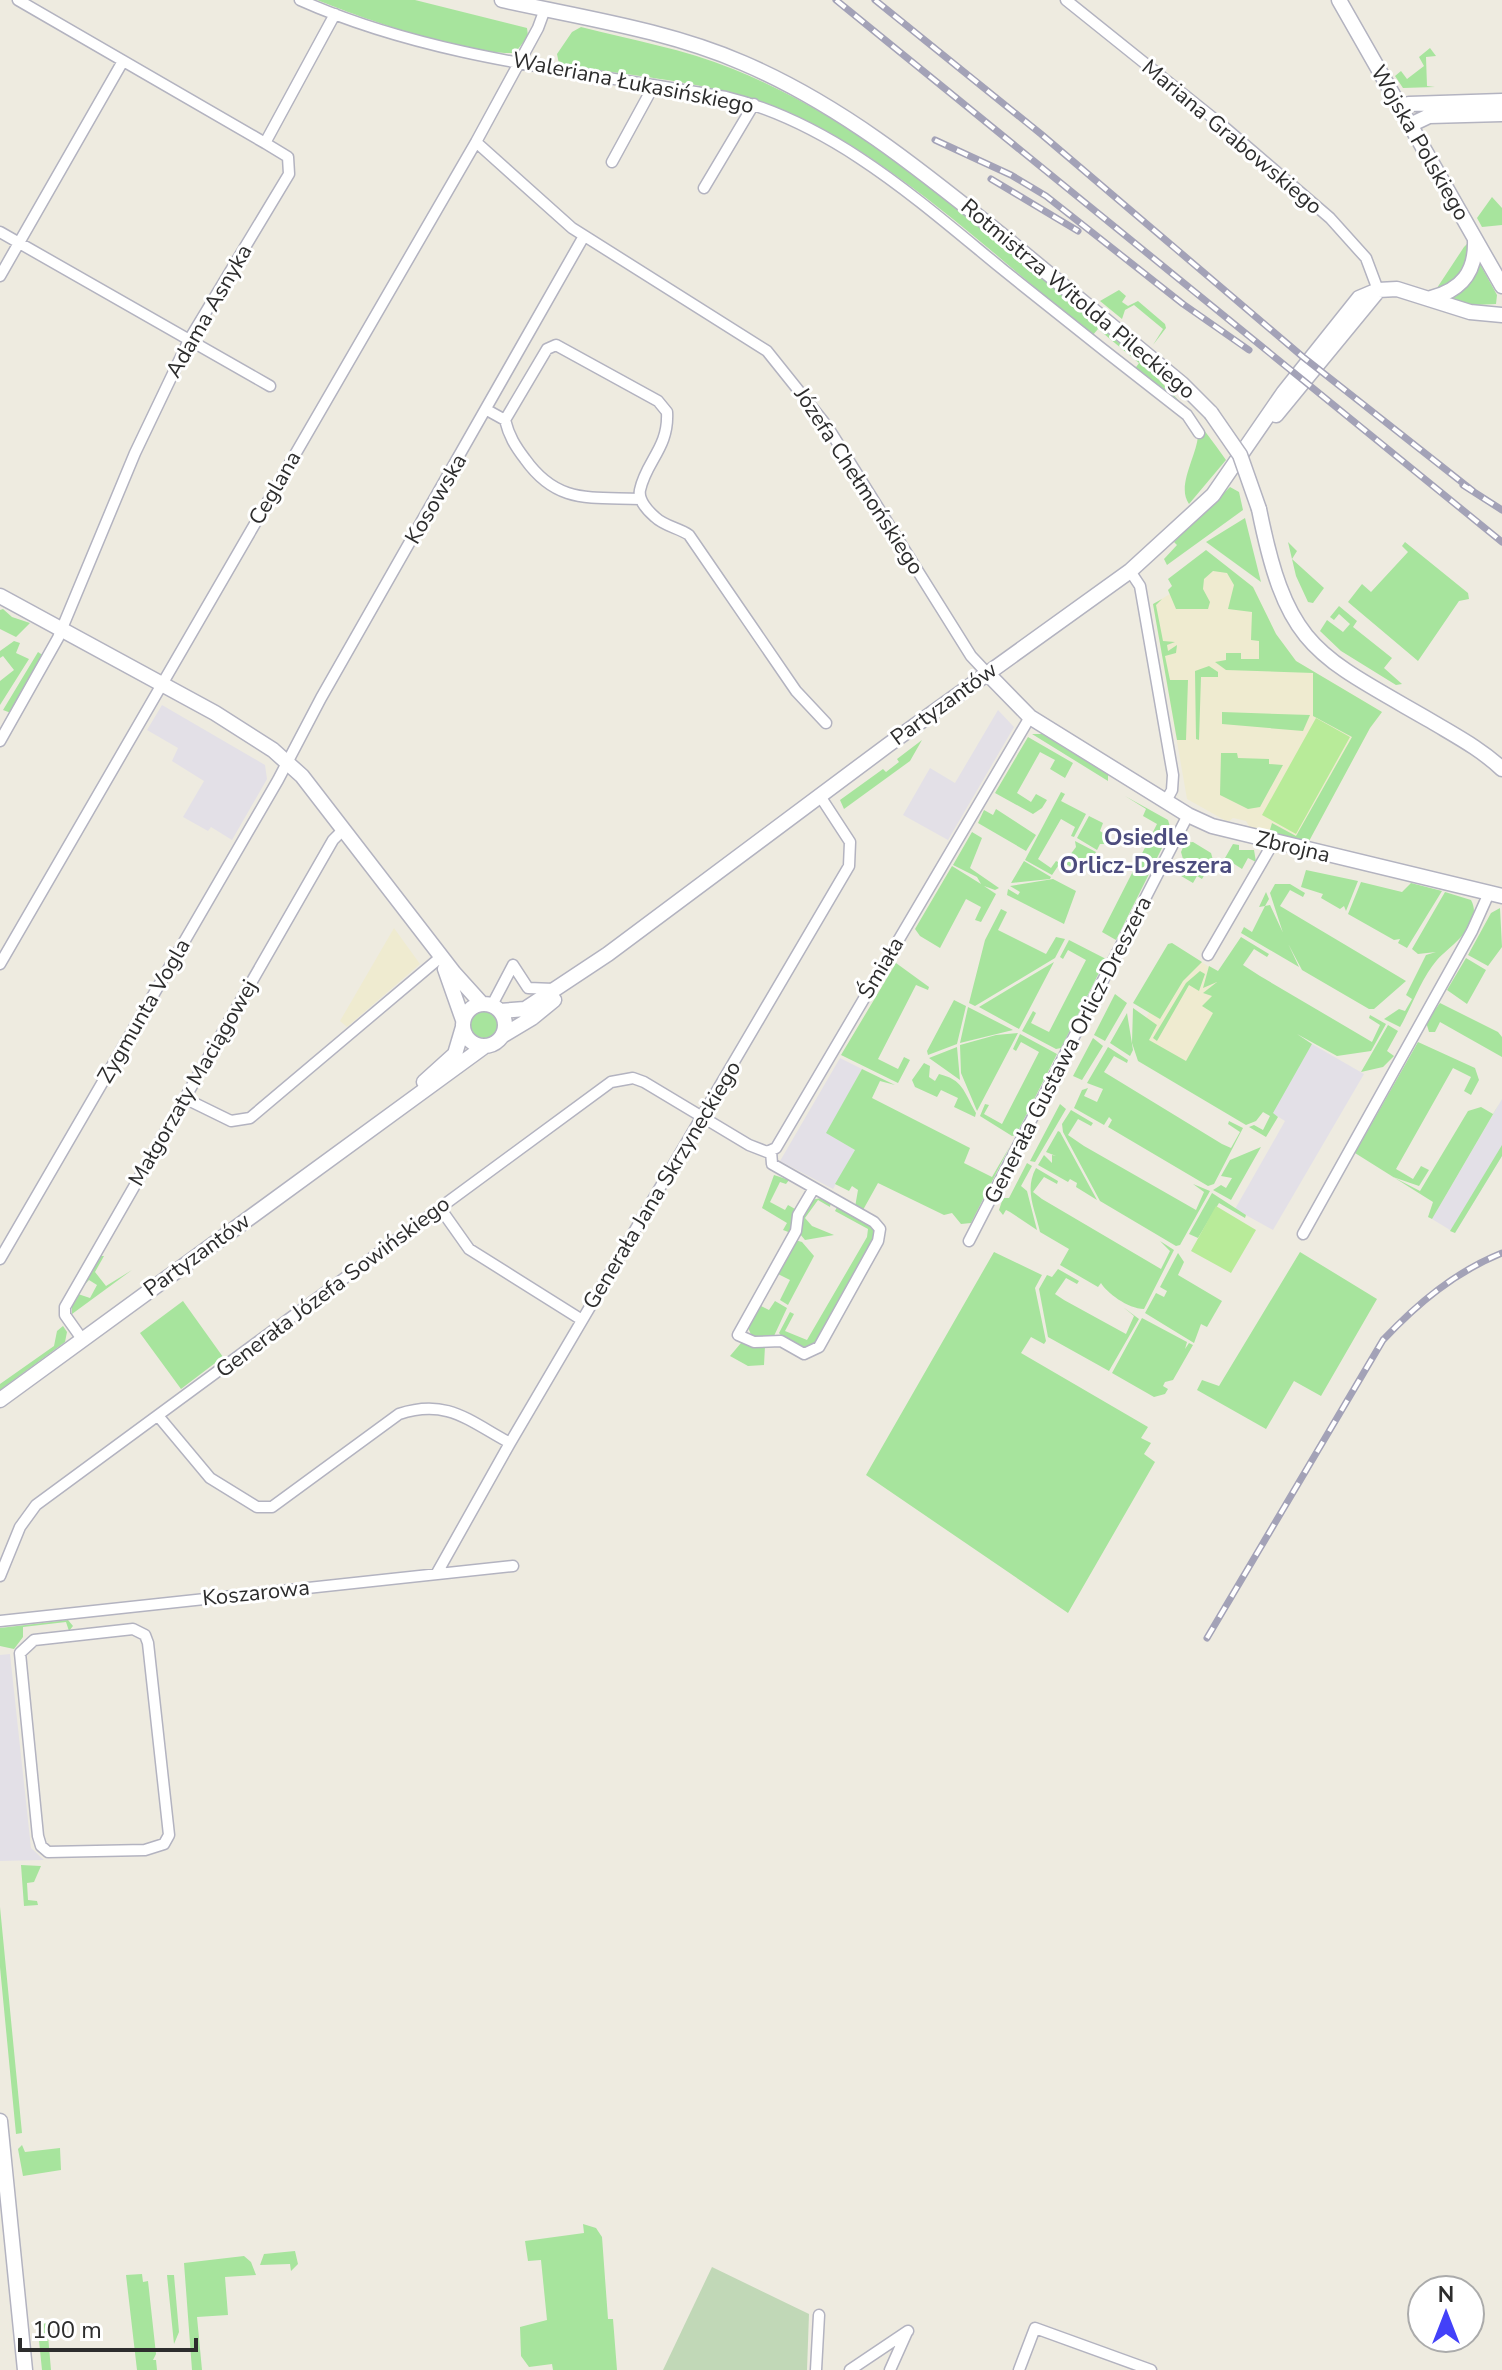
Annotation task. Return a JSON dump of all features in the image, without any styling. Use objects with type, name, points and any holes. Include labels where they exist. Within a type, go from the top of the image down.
[{"type":"main road","name":"Rotmistrza Witolda Pileckiego","points":[[502,0],[709,50],[768,74],[842,115],[923,171],[1182,384],[1211,413],[1240,455],[1259,509],[1275,581],[1299,629],[1311,644],[1348,675],[1473,746],[1502,769]]},
{"type":"main road","name":"Wojska Polskiego","points":[[1339,0],[1502,286]]},
{"type":"main road","points":[[1400,107],[1409,104],[1502,101]]},
{"type":"main road","points":[[1410,125],[1429,116],[1502,114]]},
{"type":"main road","points":[[1431,298],[1460,287],[1469,276],[1475,240]]},
{"type":"main road","points":[[1378,290],[1397,289],[1470,312],[1502,315]]},
{"type":"main road","name":"Partyzantów","points":[[491,1007],[525,1009],[559,989],[1130,571],[1195,515],[1378,290]]},
{"type":"main road","points":[[0,596],[248,732],[287,762],[344,829],[439,953],[505,1023],[502,1036],[485,1046],[468,1039],[439,953]]},
{"type":"main road","name":"Zbrojna","points":[[987,673],[1030,717],[1188,815],[1227,832],[1495,895]]},
{"type":"main road","name":"Partyzantów","points":[[502,1036],[532,1018],[608,954]]},
{"type":"main road","points":[[463,1023],[470,1009],[491,1007]]},
{"type":"main road","name":"Partyzantów","points":[[395,1110],[455,1054],[463,1023]]},
{"type":"main road","name":"Partyzantów","points":[[0,1400],[485,1046]]},
{"type":"main road","points":[[0,2121],[25,2370]]},
{"type":"street","points":[[18,0],[265,143],[335,14]]},
{"type":"street","name":"Waleriana Łukasińskiego","points":[[300,0],[399,35],[521,62],[754,104],[790,119],[888,176],[1187,415],[1199,433]]},
{"type":"street","name":"Mariana Grabowskiego","points":[[1066,0],[1223,126],[1330,218],[1366,258],[1378,290]]},
{"type":"street","name":"Ceglana","points":[[0,964],[476,142],[521,62],[545,9]]},
{"type":"street","points":[[0,276],[123,61]]},
{"type":"street","points":[[612,162],[654,85]]},
{"type":"street","points":[[704,188],[754,104]]},
{"type":"street","name":"Józefa Chełmońskiego","points":[[476,142],[534,198],[584,236],[750,338],[789,375],[827,426],[971,656],[987,673]]},
{"type":"street","name":"Adama Asnyka","points":[[0,741],[61,629],[135,453],[189,340],[289,174],[288,157],[265,143]]},
{"type":"street","points":[[0,232],[270,386]]},
{"type":"street","name":"Kosowska","points":[[287,762],[584,236]]},
{"type":"street","points":[[505,420],[547,349],[556,345],[658,401],[667,412],[665,433],[661,450],[640,489],[640,499],[661,522],[689,535],[796,691],[826,723]]},
{"type":"street","points":[[487,410],[505,420],[510,438],[551,488],[573,497],[640,499]]},
{"type":"street","points":[[1130,571],[1140,586],[1173,775],[1172,790],[1166,801]]},
{"type":"street","name":"Śmiała","points":[[771,1151],[776,1148],[1030,717]]},
{"type":"street","name":"Zygmunta Vogla","points":[[0,1259],[287,762]]},
{"type":"street","name":"Generała Jana Skrzyneckiego","points":[[437,1573],[849,866],[850,842],[820,796]]},
{"type":"street","name":"Generała Gustawa Orlicz-Dreszera","points":[[969,1241],[1188,815]]},
{"type":"street","name":"Małgorzaty Maciągowej","points":[[82,1339],[65,1315],[65,1307],[333,840],[344,829]]},
{"type":"street","points":[[1208,955],[1273,843]]},
{"type":"street","points":[[1303,1234],[1495,895]]},
{"type":"street","points":[[184,1098],[231,1121],[250,1118],[439,953]]},
{"type":"street","points":[[491,1007],[513,965],[528,988],[559,989]]},
{"type":"street","name":"Generała Józefa Sowińskiego","points":[[0,1576],[20,1527],[36,1505],[611,1082],[633,1078],[644,1082],[703,1118]]},
{"type":"street","points":[[703,1118],[749,1145],[771,1151],[772,1164],[874,1222],[880,1234],[819,1347],[804,1354],[781,1341],[754,1342],[738,1335],[796,1231],[798,1215],[814,1188]]},
{"type":"street","points":[[440,1208],[469,1249],[582,1320]]},
{"type":"street","points":[[159,1417],[210,1478],[257,1507],[265,1508],[272,1507],[399,1414],[416,1408],[437,1407],[454,1413],[510,1443]]},
{"type":"street","name":"Koszarowa","points":[[0,1621],[513,1566]]},
{"type":"street","points":[[80,1613],[82,1634]]},
{"type":"street","points":[[133,1629],[145,1635],[148,1643],[169,1827],[164,1844],[157,1848],[60,1854],[41,1846],[20,1653],[34,1640],[82,1634],[133,1629]]},
{"type":"street","points":[[816,2370],[819,2315]]},
{"type":"street","points":[[1019,2370],[1035,2328],[1151,2370]]},
{"type":"street","points":[[850,2370],[908,2331],[890,2370]]},
{"type":"shaded area","points":[[1208,552],[1253,587],[1276,634],[1296,661],[1382,712],[1370,728],[1308,843],[1250,828],[1246,821],[1233,818],[1228,822],[1187,799],[1153,604],[1175,591]]},
{"type":"shaded area","points":[[162,705],[265,765],[267,779],[232,840],[211,827],[208,831],[183,817],[204,781],[172,761],[178,748],[147,730]]},
{"type":"shaded area","points":[[998,710],[1014,727],[948,840],[903,815],[930,768],[955,783]]},
{"type":"shaded area","points":[[394,928],[420,964],[347,1027],[340,1021]]},
{"type":"shaded area","points":[[1183,951],[1303,1023],[1250,1114],[1133,1042]]},
{"type":"shaded area","points":[[1312,1044],[1364,1074],[1273,1230],[1235,1209],[1285,1121],[1272,1113]]},
{"type":"shaded area","points":[[840,1058],[862,1069],[827,1133],[855,1150],[833,1189],[780,1161]]},
{"type":"shaded area","points":[[1502,1099],[1502,1156],[1455,1233],[1432,1219]]},
{"type":"shaded area","points":[[10,1654],[31,1848],[44,1860],[0,1861],[0,1655]]},
{"type":"green space","points":[[317,0],[415,0],[527,28],[528,36],[515,53],[470,48],[387,26]]},
{"type":"green space","points":[[581,27],[677,50],[733,69],[776,88],[857,135],[969,218],[1092,320],[1141,362],[1199,425],[1134,370],[1139,363],[1098,329],[1092,336],[932,203],[844,141],[800,117],[732,93],[559,64],[557,54],[572,32]]},
{"type":"green space","points":[[1430,48],[1436,56],[1426,57],[1427,86],[1435,87],[1403,88],[1395,76],[1401,71],[1407,79],[1424,66],[1419,57]]},
{"type":"green space","points":[[1492,197],[1502,208],[1502,225],[1482,227],[1477,218]]},
{"type":"green space","points":[[1468,243],[1463,278],[1435,291],[1464,247]]},
{"type":"green space","points":[[1480,264],[1497,295],[1496,304],[1474,305],[1451,299],[1465,289]]},
{"type":"green space","points":[[1119,290],[1126,296],[1122,302],[1128,306],[1138,301],[1165,324],[1166,328],[1153,345],[1163,329],[1134,305],[1125,310],[1122,319],[1100,301]]},
{"type":"green space","points":[[1202,427],[1226,460],[1189,504],[1186,480],[1198,435],[1204,432]]},
{"type":"green space","points":[[1230,487],[1239,492],[1243,510],[1167,565],[1164,559],[1177,545],[1174,542]]},
{"type":"green space","points":[[1245,518],[1261,582],[1206,542]]},
{"type":"green space","points":[[1288,542],[1297,551],[1292,559]]},
{"type":"green space","points":[[1405,542],[1468,593],[1469,599],[1459,601],[1418,661],[1348,602],[1362,584],[1371,592],[1408,552],[1402,546]]},
{"type":"green space","points":[[1206,550],[1253,587],[1276,634],[1296,661],[1382,712],[1370,728],[1308,843],[1269,833],[1272,823],[1296,836],[1352,737],[1313,716],[1313,673],[1226,670],[1215,662],[1226,660],[1226,653],[1241,653],[1241,659],[1259,659],[1259,641],[1251,640],[1252,612],[1228,609],[1234,585],[1227,573],[1213,571],[1204,579],[1203,589],[1210,602],[1208,609],[1176,609],[1168,590],[1172,586],[1168,579]]},
{"type":"green space","points":[[1292,559],[1324,588],[1313,603],[1308,602]]},
{"type":"green space","points":[[1162,599],[1156,605],[1163,641],[1175,642],[1167,645],[1168,651],[1177,645],[1176,653],[1165,656],[1170,680],[1188,680],[1186,740],[1177,740],[1153,604]]},
{"type":"green space","points":[[1339,606],[1357,621],[1353,627],[1392,658],[1384,668],[1402,684],[1396,685],[1341,651],[1320,631],[1327,620],[1343,632],[1350,624],[1339,614],[1334,620],[1330,617]]},
{"type":"green space","points":[[0,610],[12,617],[30,623],[16,637],[0,629]]},
{"type":"green space","points":[[14,641],[20,643],[16,653],[29,659],[0,705],[0,681],[14,670],[3,656],[0,658],[0,651]]},
{"type":"green space","points":[[38,652],[44,656],[11,713],[3,710]]},
{"type":"green space","points":[[1209,666],[1218,672],[1218,677],[1201,677],[1199,740],[1196,739],[1195,671]]},
{"type":"green space","points":[[1222,712],[1310,715],[1303,731],[1222,724]]},
{"type":"green space","points":[[1316,718],[1350,737],[1296,834],[1262,815]]},
{"type":"green space","points":[[1032,734],[1042,734],[1108,774],[1108,781]]},
{"type":"green space","points":[[1028,737],[1073,763],[1065,778],[1050,769],[1055,760],[1040,752],[1017,793],[1031,802],[1036,794],[1047,800],[1033,814],[995,793]]},
{"type":"green space","points":[[922,740],[910,761],[844,809],[840,800],[883,769],[886,772],[899,762],[897,759]]},
{"type":"green space","points":[[1221,753],[1237,753],[1238,758],[1269,759],[1269,764],[1283,765],[1260,807],[1248,809],[1220,795]]},
{"type":"green space","points":[[1061,792],[1065,794],[1061,801],[1086,814],[1074,837],[1071,836],[1075,827],[1061,819],[1038,859],[1051,868],[1056,861],[1060,863],[1052,875],[1025,860]]},
{"type":"green space","points":[[1125,796],[1168,820],[1171,830],[1116,940],[1102,932],[1157,824],[1143,816],[1146,809]]},
{"type":"green space","points":[[996,809],[1036,835],[1026,851],[978,823],[984,810],[993,815]]},
{"type":"green space","points":[[1089,816],[1103,823],[1100,831],[1115,841],[1113,844],[1100,844],[1097,850],[1077,838]]},
{"type":"green space","points":[[972,832],[982,838],[970,868],[999,888],[995,890],[984,886],[996,894],[981,922],[975,920],[981,907],[966,899],[940,948],[920,936],[915,929],[952,866],[981,884],[977,877],[953,865]]},
{"type":"green space","points":[[1075,841],[1096,852],[1084,874],[1064,863],[1076,847]]},
{"type":"green space","points":[[1193,842],[1211,853],[1213,860],[1202,879],[1197,876],[1193,883],[1176,873],[1183,859],[1181,852],[1185,843]]},
{"type":"green space","points":[[1233,844],[1239,845],[1239,850],[1254,850],[1256,862],[1248,858],[1242,869],[1225,858]]},
{"type":"green space","points":[[1024,861],[1051,877],[1050,879],[1011,883]]},
{"type":"green space","points":[[1306,870],[1358,881],[1346,911],[1344,906],[1340,909],[1321,898],[1323,894],[1301,887]]},
{"type":"green space","points":[[1053,879],[1076,891],[1064,924],[1007,895],[1008,889],[1018,895],[1020,892],[1010,886]]},
{"type":"green space","points":[[1361,882],[1402,892],[1411,883],[1442,891],[1407,948],[1398,943],[1400,939],[1394,940],[1348,914]]},
{"type":"green space","points":[[1275,884],[1290,884],[1305,893],[1303,897],[1290,890],[1280,906],[1406,981],[1374,1009],[1369,1009],[1302,970],[1284,936],[1270,893]]},
{"type":"green space","points":[[1266,892],[1269,899],[1265,906],[1259,907]]},
{"type":"green space","points":[[1445,892],[1471,900],[1474,909],[1470,926],[1432,967],[1400,1027],[1384,1019],[1399,1009],[1405,1011],[1412,999],[1406,995],[1426,955],[1436,952],[1418,954],[1412,949]]},
{"type":"green space","points":[[1270,905],[1299,967],[1241,933],[1244,927],[1252,932],[1265,906]]},
{"type":"green space","points":[[1500,908],[1502,947],[1488,966],[1468,955],[1491,913]]},
{"type":"green space","points":[[1001,909],[1007,912],[998,930],[1046,954],[1056,937],[1065,939],[1055,958],[975,1006],[969,1003],[985,940]]},
{"type":"green space","points":[[1241,937],[1269,954],[1267,957],[1254,949],[1243,965],[1260,976],[1372,1042],[1380,1025],[1369,1018],[1370,1015],[1386,1024],[1371,1051],[1337,1056],[1297,1034],[1312,1044],[1273,1113],[1278,1117],[1266,1137],[1249,1127],[1254,1125],[1263,1130],[1270,1116],[1263,1112],[1256,1121],[1246,1125],[1138,1061],[1132,1043],[1133,1008],[1157,1025],[1149,1040],[1186,1061],[1213,1013],[1202,1006],[1212,996],[1203,993],[1217,982],[1203,988],[1209,966],[1218,971]]},
{"type":"green space","points":[[1069,940],[1106,959],[1061,1048],[1056,1049],[1022,1031],[1033,1011],[1036,1013],[1031,1023],[1049,1032],[1086,960],[1068,950],[1063,959],[1060,957]]},
{"type":"green space","points":[[1172,943],[1202,962],[1183,981],[1160,1019],[1133,1003],[1168,944]]},
{"type":"green space","points":[[1466,958],[1486,970],[1467,1004],[1447,990]]},
{"type":"green space","points":[[1054,962],[1019,1029],[979,1007]]},
{"type":"green space","points":[[896,963],[929,987],[928,990],[916,985],[878,1059],[898,1069],[904,1057],[910,1060],[898,1083],[841,1055]]},
{"type":"green space","points":[[1200,971],[1205,974],[1199,991],[1189,985],[1157,1041],[1153,1038],[1186,983]]},
{"type":"green space","points":[[1115,994],[1127,1003],[1105,1041],[1094,1035]]},
{"type":"green space","points":[[954,1000],[966,1006],[957,1044],[928,1055],[927,1051]]},
{"type":"green space","points":[[1440,1003],[1498,1032],[1502,1037],[1502,1057],[1440,1022],[1435,1032],[1429,1032],[1426,1022]]},
{"type":"green space","points":[[968,1007],[1013,1030],[960,1043]]},
{"type":"green space","points":[[484,1008],[490,1009],[498,1017],[498,1029],[490,1037],[484,1038],[478,1037],[470,1029],[469,1023],[470,1017],[478,1009]]},
{"type":"green space","points":[[1127,1013],[1133,1050],[1130,1056],[1110,1043]]},
{"type":"green space","points":[[1388,1025],[1398,1031],[1387,1051],[1394,1056],[1383,1067],[1361,1072]]},
{"type":"green space","points":[[1018,1033],[977,1111],[961,1073],[960,1045],[996,1035]]},
{"type":"green space","points":[[1020,1034],[1057,1054],[1016,1135],[1012,1136],[980,1116],[985,1104],[989,1105],[984,1114],[1002,1124],[1039,1052],[1021,1042],[1016,1051],[1013,1049]]},
{"type":"green space","points":[[1093,1038],[1103,1046],[1082,1080],[1073,1076]]},
{"type":"green space","points":[[1418,1042],[1475,1068],[1479,1080],[1471,1095],[1464,1091],[1471,1077],[1453,1068],[1396,1169],[1413,1179],[1421,1166],[1429,1170],[1419,1186],[1393,1177],[1355,1153]]},
{"type":"green space","points":[[957,1047],[960,1080],[929,1058]]},
{"type":"green space","points":[[1108,1047],[1128,1060],[1127,1063],[1114,1056],[1104,1072],[1222,1144],[1231,1148],[1240,1132],[1228,1124],[1229,1121],[1243,1128],[1214,1184],[1208,1186],[1108,1127],[1112,1120],[1109,1117],[1104,1125],[1074,1108],[1082,1090],[1088,1088],[1084,1096],[1097,1102],[1103,1089],[1087,1083]]},
{"type":"green space","points":[[924,1063],[930,1066],[929,1077],[935,1081],[939,1074],[958,1083],[976,1113],[975,1117],[954,1107],[958,1098],[941,1090],[937,1097],[915,1087],[912,1080]]},
{"type":"green space","points":[[862,1069],[895,1085],[880,1081],[872,1098],[970,1148],[964,1163],[992,1177],[1010,1146],[971,1223],[961,1224],[952,1213],[944,1215],[878,1183],[863,1210],[855,1207],[858,1190],[852,1186],[849,1191],[835,1184],[855,1150],[826,1133]]},
{"type":"green space","points":[[1060,1104],[1066,1109],[1035,1162],[1030,1161]]},
{"type":"green space","points":[[1499,1104],[1432,1219],[1428,1217],[1433,1202],[1394,1178],[1420,1191],[1468,1111],[1481,1107],[1493,1114]]},
{"type":"green space","points":[[1071,1110],[1093,1123],[1091,1126],[1078,1119],[1068,1135],[1084,1146],[1196,1210],[1204,1192],[1193,1184],[1210,1191],[1180,1245],[1176,1246],[1100,1201],[1063,1132],[1062,1124]]},
{"type":"green space","points":[[1058,1131],[1097,1200],[1076,1187],[1077,1183],[1070,1179],[1068,1182],[1038,1165],[1044,1155],[1052,1163],[1052,1155],[1056,1156],[1046,1152]]},
{"type":"green space","points":[[1502,1145],[1502,1156],[1455,1233],[1450,1231]]},
{"type":"green space","points":[[1261,1147],[1231,1200],[1213,1190],[1221,1185],[1226,1188],[1232,1178],[1221,1176],[1230,1160]]},
{"type":"green space","points":[[1027,1163],[1032,1166],[1021,1186],[1027,1191],[1037,1230],[1010,1212],[1006,1210],[1003,1215],[999,1210],[1003,1198],[1009,1198]]},
{"type":"green space","points":[[1036,1168],[1058,1181],[1057,1184],[1044,1177],[1033,1192],[1042,1199],[1161,1269],[1170,1251],[1160,1241],[1174,1250],[1144,1309],[1125,1303],[1101,1283],[1098,1287],[1060,1265],[1069,1249],[1040,1232],[1031,1192]]},
{"type":"green space","points":[[774,1175],[789,1180],[786,1184],[780,1182],[770,1202],[785,1210],[788,1205],[795,1209],[804,1196],[791,1233],[783,1230],[787,1223],[762,1208]]},
{"type":"green space","points":[[1212,1193],[1246,1215],[1245,1218],[1219,1203],[1198,1238],[1189,1234]]},
{"type":"green space","points":[[821,1198],[831,1202],[830,1207],[818,1200],[805,1218],[812,1226],[834,1235],[805,1240],[800,1234],[801,1220],[811,1200]]},
{"type":"green space","points":[[1216,1206],[1256,1230],[1231,1273],[1191,1251]]},
{"type":"green space","points":[[837,1207],[875,1228],[876,1238],[816,1345],[808,1350],[786,1341],[779,1333],[790,1312],[794,1314],[785,1331],[807,1340],[867,1237],[868,1229],[835,1211]]},
{"type":"green space","points":[[795,1240],[802,1242],[814,1256],[788,1305],[780,1300],[790,1280],[776,1273]]},
{"type":"green space","points":[[994,1252],[1042,1275],[1035,1288],[1046,1341],[1044,1344],[1031,1337],[1021,1353],[1148,1427],[1141,1438],[1151,1443],[1144,1454],[1155,1462],[1068,1613],[866,1475]]},
{"type":"green space","points":[[1300,1252],[1377,1299],[1321,1396],[1294,1381],[1266,1429],[1197,1390],[1202,1380],[1219,1386]]},
{"type":"green space","points":[[1178,1253],[1184,1262],[1178,1275],[1222,1301],[1207,1327],[1201,1324],[1194,1343],[1145,1313],[1156,1293],[1164,1297],[1167,1291],[1160,1287]]},
{"type":"green space","points":[[100,1256],[104,1256],[95,1272],[106,1286],[132,1270],[72,1314],[72,1304],[78,1294],[90,1298],[97,1285],[89,1280],[82,1287]]},
{"type":"green space","points":[[1058,1269],[1079,1281],[1077,1284],[1066,1278],[1055,1294],[1064,1300],[1126,1334],[1134,1316],[1123,1307],[1139,1319],[1109,1371],[1048,1337],[1039,1289],[1047,1275],[1052,1277]]},
{"type":"green space","points":[[183,1301],[223,1357],[181,1389],[140,1333]]},
{"type":"green space","points":[[775,1301],[787,1308],[774,1336],[752,1337],[747,1325],[759,1305],[769,1310]]},
{"type":"green space","points":[[1142,1318],[1187,1342],[1185,1349],[1189,1343],[1193,1345],[1173,1380],[1165,1382],[1163,1386],[1168,1389],[1165,1394],[1154,1397],[1112,1373]]},
{"type":"green space","points":[[63,1326],[67,1332],[65,1342],[0,1390],[0,1384],[54,1346],[57,1331]]},
{"type":"green space","points":[[741,1343],[765,1346],[764,1365],[748,1366],[730,1356]]},
{"type":"green space","points":[[68,1620],[73,1626],[69,1631],[66,1622],[23,1627],[23,1637],[14,1649],[0,1646],[0,1628]]},
{"type":"green space","points":[[21,1865],[41,1866],[34,1882],[27,1883],[28,1900],[37,1901],[38,1905],[24,1906]]},
{"type":"green space","points":[[0,1907],[22,2133],[16,2134],[0,1967]]},
{"type":"green space","points":[[22,2145],[25,2152],[60,2148],[61,2170],[23,2176],[18,2149]]},
{"type":"green space","points":[[583,2224],[596,2228],[602,2237],[608,2319],[613,2319],[617,2370],[553,2370],[552,2364],[529,2367],[521,2356],[520,2327],[547,2320],[541,2260],[528,2261],[525,2241],[584,2233]]},
{"type":"green space","points":[[295,2251],[298,2264],[291,2271],[290,2264],[260,2265],[264,2254]]},
{"type":"green space","points":[[244,2256],[251,2262],[256,2275],[225,2277],[228,2315],[197,2317],[202,2370],[192,2370],[184,2263]]},
{"type":"green space","points":[[712,2267],[809,2314],[807,2370],[663,2370]]},
{"type":"green space","points":[[142,2274],[143,2282],[148,2281],[156,2354],[153,2360],[156,2360],[157,2370],[137,2370],[126,2275]]},
{"type":"green space","points":[[167,2275],[174,2275],[179,2332],[174,2344]]},
{"type":"green space","points":[[37,2321],[47,2324],[51,2370],[42,2370]]},
{"type":"railway","points":[[836,0],[1502,542]]},
{"type":"railway","points":[[875,0],[1041,134],[1303,357],[1473,491]]},
{"type":"railway","points":[[935,140],[1011,175],[1046,196],[1183,304],[1249,350]]},
{"type":"railway","points":[[991,179],[1078,231]]},
{"type":"railway","points":[[1463,485],[1502,510]]},
{"type":"railway","points":[[1207,1638],[1383,1340],[1438,1290],[1468,1269],[1502,1253]]},
{"type":"district","name":"Osiedle Orlicz-Dreszera","points":[[1146,851]]}]
